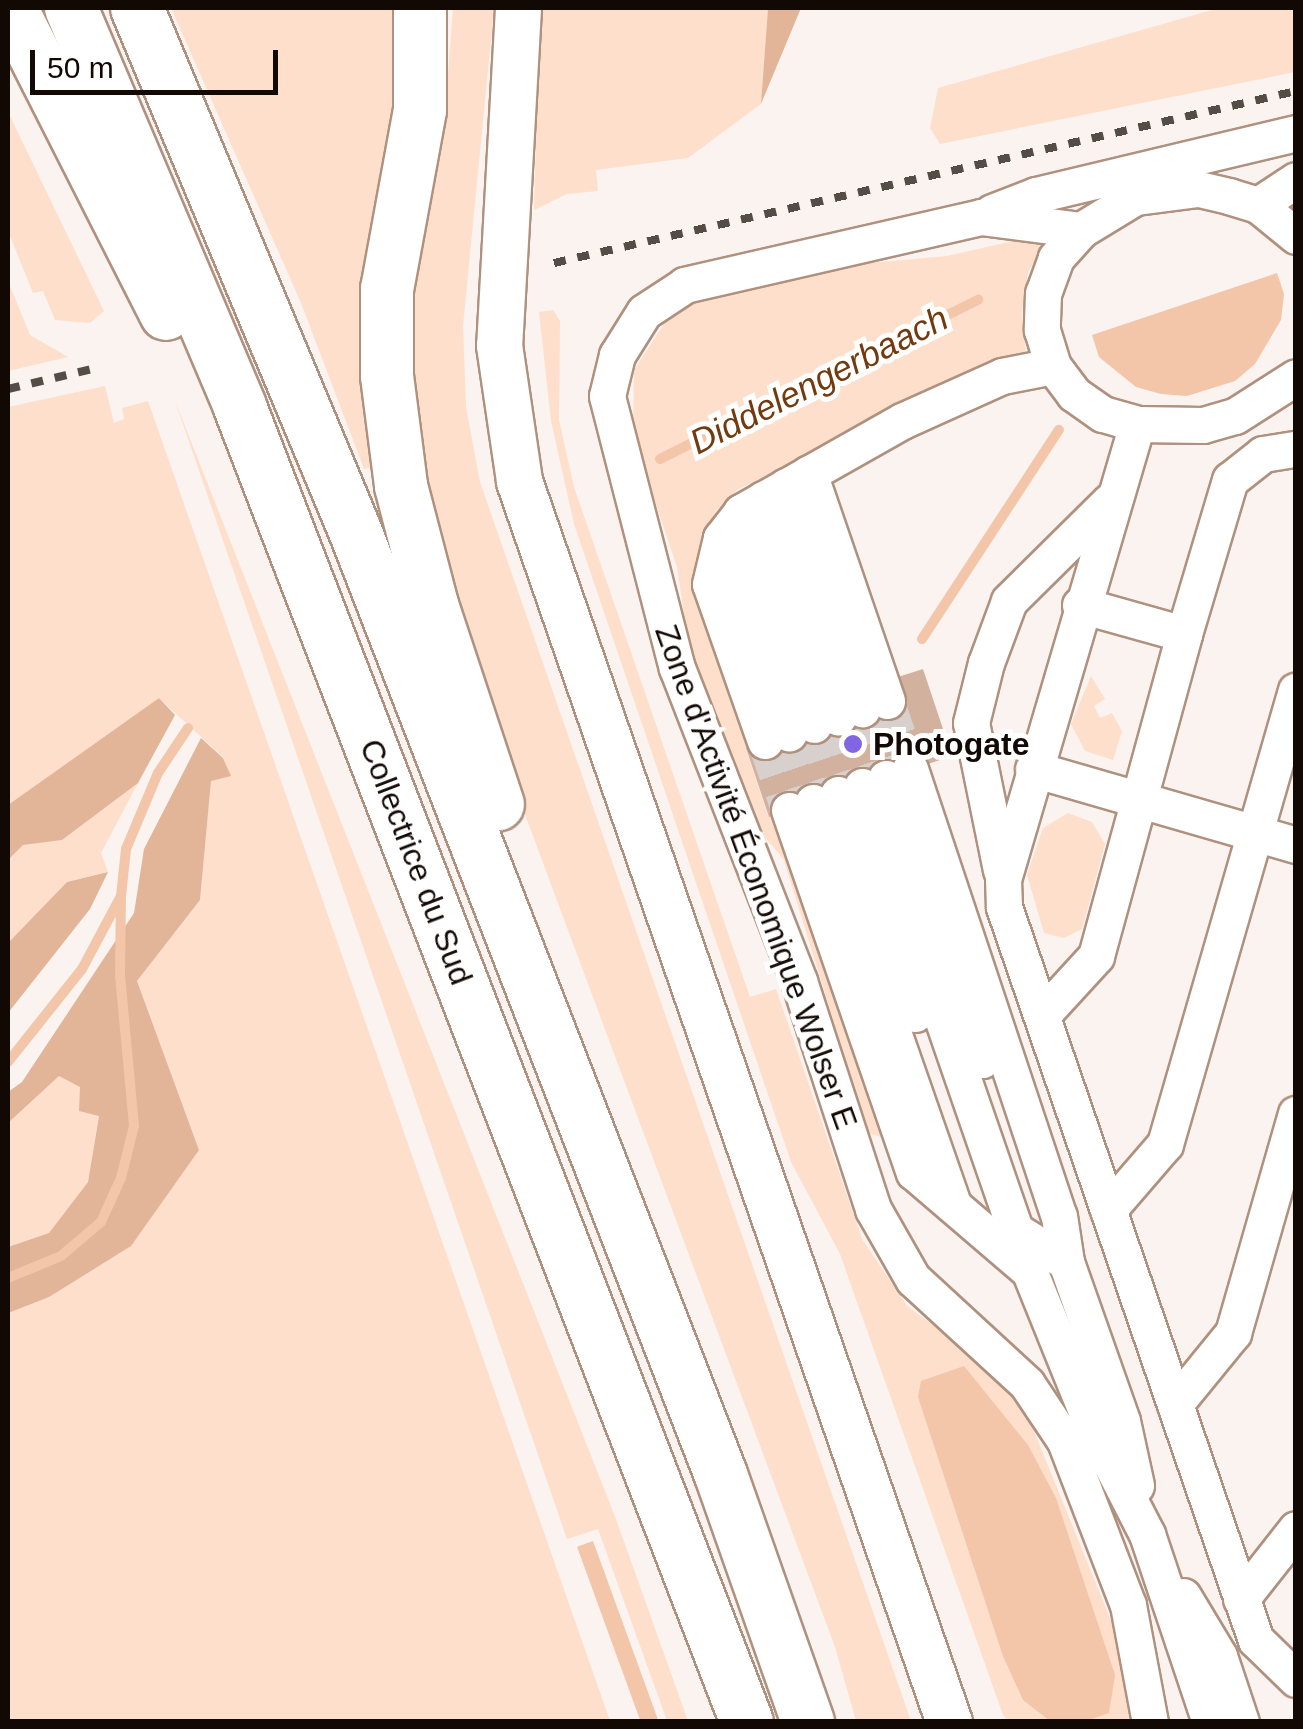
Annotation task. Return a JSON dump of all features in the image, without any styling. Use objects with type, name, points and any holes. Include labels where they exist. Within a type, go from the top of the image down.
[{"type":"highway","points":[[11,8],[328,638]]},
{"type":"highway","name":"Collectrice du Sud","points":[[71,8],[240,406],[747,1722]]},
{"type":"highway","name":"Collectrice du Sud","points":[[136,8],[364,552],[720,1474],[808,1722]]},
{"type":"highway","points":[[420,8],[420,110]]},
{"type":"highway","points":[[436,8],[438,42],[420,110],[387,289],[387,376],[401,486],[432,606],[720,1474]]},
{"type":"main road","points":[[518,8],[499,345],[519,481],[942,1701]]},
{"type":"lane","name":"Zone d'Activité Économique Wolser E","points":[[1150,1722],[1128,1606],[1065,1442],[1027,1384],[913,1278],[872,1209],[799,981],[677,668],[607,396],[617,355],[644,312],[685,285],[980,216],[1036,195],[1296,133]]},
{"type":"lane","points":[[1258,205],[1296,180]]},
{"type":"lane","points":[[1296,236],[1258,205],[1198,189],[1166,190],[1135,197],[1080,230],[1056,258],[1043,292],[1042,330],[1053,366],[1074,394],[1103,414],[1137,424],[1203,425],[1235,416],[1296,377]]},
{"type":"lane","name":"Zone d'Activité Économique Wolser E","points":[[980,216],[1080,230]]},
{"type":"lane","points":[[764,502],[1002,376],[1053,366]]},
{"type":"lane","points":[[1003,879],[1110,502],[1137,424]]},
{"type":"lane","points":[[1042,1015],[1096,956],[1230,480],[1263,454],[1296,449]]},
{"type":"lane","points":[[764,502],[826,721]]},
{"type":"lane","points":[[764,502],[826,721]]},
{"type":"lane","points":[[764,502],[826,721]]},
{"type":"lane","points":[[1110,502],[1009,601],[986,663],[971,723],[1003,879],[1004,908],[1256,1640],[1296,1679]]},
{"type":"lane","points":[[1080,605],[1184,634]]},
{"type":"lane","points":[[1108,1210],[1165,1144],[1296,691]]},
{"type":"lane","points":[[1033,769],[1296,845]]},
{"type":"lane","points":[[850,790],[914,1172],[953,1206],[1066,1262]]},
{"type":"lane","points":[[850,790],[953,1206]]},
{"type":"lane","points":[[850,790],[1004,1234],[1029,1270],[1095,1433],[1147,1534],[1219,1656],[1241,1722]]},
{"type":"lane","points":[[850,790],[1037,1223],[1066,1262],[1122,1421],[1147,1534],[1210,1722]]},
{"type":"lane","points":[[1175,1404],[1233,1333],[1296,1114]]},
{"type":"lane","points":[[1241,1599],[1296,1529]]},
{"type":"lane","points":[[1128,1606],[1172,1722]]},
{"type":"lane","points":[[942,1701],[974,1722]]},
{"type":"shaded area","points":[[171,8],[408,8],[383,465],[364,469],[301,303]]},
{"type":"shaded area","points":[[453,8],[494,8],[463,326],[466,407],[480,482],[911,1721],[856,1721],[835,1647],[489,718],[424,482],[406,378],[407,289],[447,89]]},
{"type":"shaded area","points":[[540,8],[768,8],[761,104],[688,158],[596,170],[598,191],[567,194],[534,210]]},
{"type":"shaded area","points":[[768,8],[801,8],[761,104]]},
{"type":"shaded area","points":[[1219,8],[1295,8],[1295,72],[940,144],[930,128],[938,88]]},
{"type":"shaded area","points":[[8,112],[104,311],[90,323],[55,320],[43,291],[33,293],[8,231]]},
{"type":"shaded area","points":[[1027,238],[1046,242],[1028,272],[1022,313],[1026,357],[994,362],[737,490],[716,511],[695,563],[696,589],[751,746],[746,749],[768,816],[777,814],[885,1132],[881,1137],[868,1133],[784,860],[740,807],[691,661],[677,567],[633,436],[634,370],[666,321],[696,302],[837,266],[947,256]]},
{"type":"shaded area","points":[[1277,273],[1284,294],[1281,320],[1255,364],[1235,381],[1187,396],[1161,394],[1136,387],[1099,357],[1092,335]]},
{"type":"shaded area","points":[[8,281],[30,335],[68,357],[8,371]]},
{"type":"shaded area","points":[[553,310],[560,321],[559,420],[574,487],[750,997],[776,989],[862,1239],[907,1306],[987,1365],[1025,1409],[1129,1665],[1129,1721],[1008,1721],[1003,1715],[840,1254],[791,1162],[574,524],[551,421],[539,312]]},
{"type":"shaded area","points":[[105,386],[114,423],[124,419],[122,408],[148,401],[610,1721],[8,1721],[8,1309],[199,1150],[137,981],[200,900],[211,780],[230,775],[223,757],[159,698],[8,805],[8,407]]},
{"type":"shaded area","points":[[175,401],[616,1519],[688,1721],[667,1721],[598,1529],[567,1539]]},
{"type":"shaded area","points":[[1091,676],[1105,699],[1094,706],[1100,718],[1112,713],[1122,731],[1113,760],[1085,751],[1071,724]]},
{"type":"shaded area","points":[[159,698],[175,715],[138,783],[62,840],[23,845],[8,860],[8,805]]},
{"type":"shaded area","points":[[201,738],[223,758],[231,776],[211,781],[200,900],[137,981],[199,1150],[131,1246],[49,1297],[8,1313],[8,1247],[49,1233],[88,1182],[99,1116],[79,1111],[80,1087],[59,1076],[8,1123],[8,1092],[22,1082],[134,913],[144,849]]},
{"type":"shaded area","points":[[138,783],[101,853],[108,872],[67,882],[8,943],[8,860],[23,845],[62,840]]},
{"type":"shaded area","points":[[1068,813],[1092,822],[1105,844],[1082,929],[1064,938],[1044,933],[1027,875],[1043,828]]},
{"type":"shaded area","points":[[108,872],[90,909],[8,1013],[8,943],[67,882]]},
{"type":"shaded area","points":[[59,1076],[81,1087],[99,1115],[88,1182],[49,1233],[8,1247],[8,1123]]},
{"type":"shaded area","points":[[964,1366],[1028,1445],[1056,1498],[1115,1675],[1109,1713],[1086,1721],[1050,1721],[1023,1700],[1003,1656],[918,1397],[921,1381]]},
{"type":"shaded area","points":[[593,1541],[658,1720],[641,1722],[577,1547]]},
{"type":"building","name":"Photogate","points":[[923,669],[952,756],[769,817],[746,748],[905,695],[898,677]]},
{"type":"waterway","name":"Diddelengerbaach","points":[[660,459],[978,300]]},
{"type":"waterway","points":[[922,639],[1059,430]]},
{"type":"waterway","name":"Diddelengerbaach","points":[[8,1062],[82,969],[121,896],[126,849],[158,773],[188,728]]},
{"type":"waterway","points":[[8,1278],[61,1256],[101,1222],[121,1178],[134,1126],[120,975],[121,896]]},
{"type":"tunnel","points":[[887,701],[910,769]]},
{"type":"tunnel","points":[[862,709],[886,778]]},
{"type":"tunnel","points":[[838,717],[862,786]]},
{"type":"tunnel","points":[[814,725],[838,794]]},
{"type":"tunnel","points":[[789,733],[813,802]]},
{"type":"tunnel","points":[[765,741],[789,810]]},
{"type":"railway","points":[[554,263],[1296,91]]},
{"type":"railway","points":[[8,389],[100,367]]},
{"type":"place","name":"Photogate","points":[[853,744]]}]
